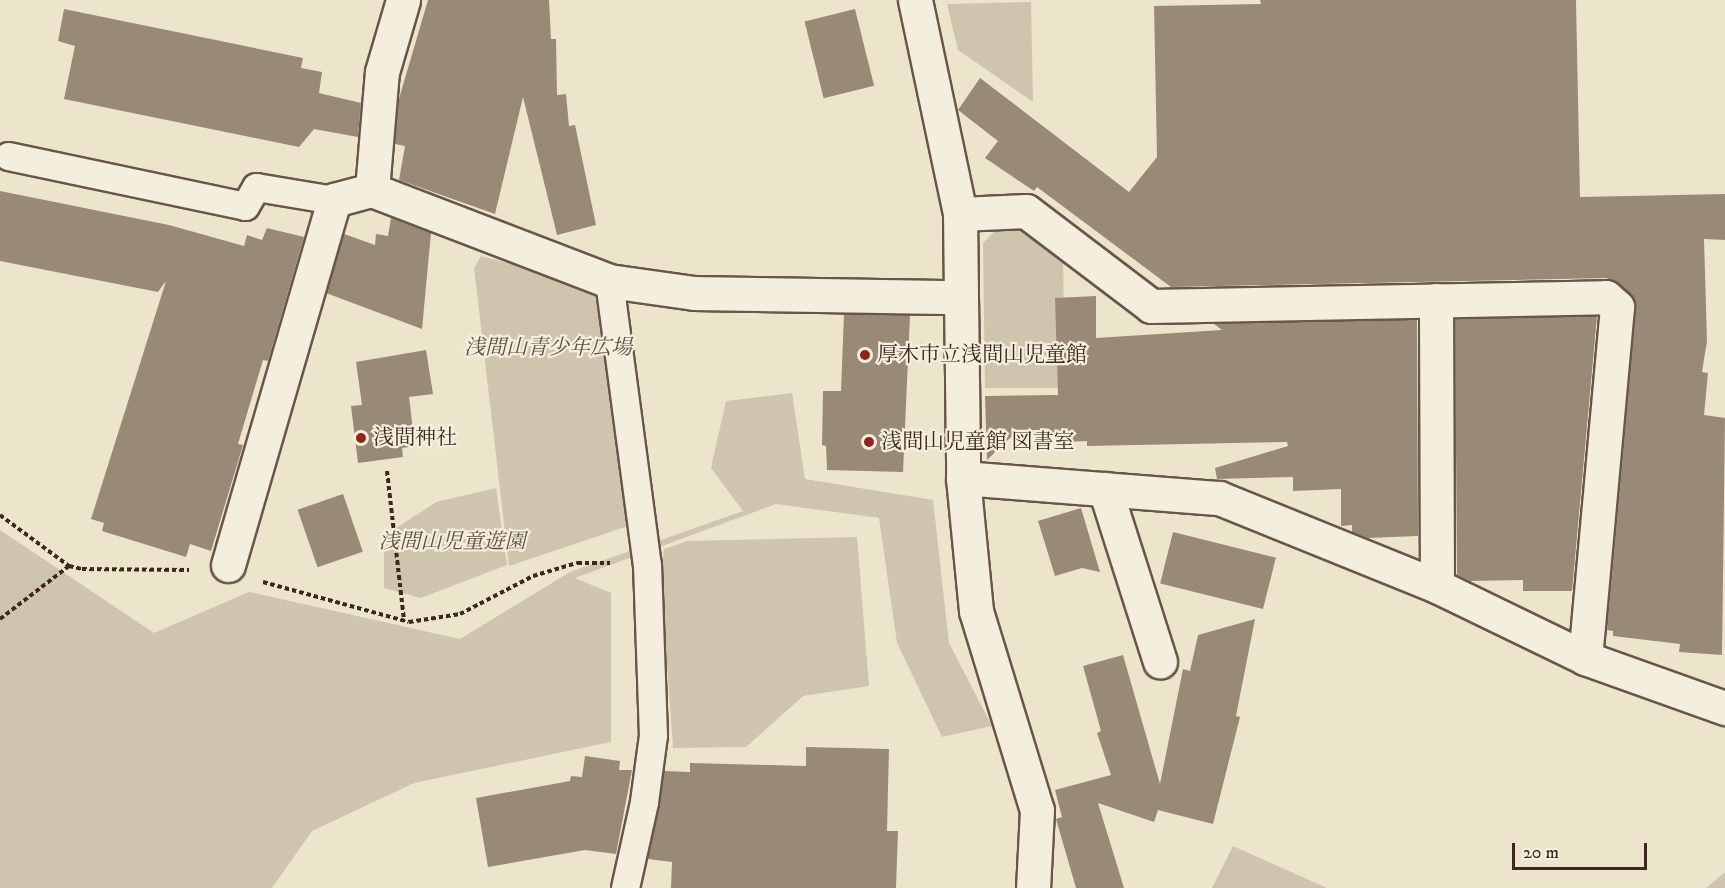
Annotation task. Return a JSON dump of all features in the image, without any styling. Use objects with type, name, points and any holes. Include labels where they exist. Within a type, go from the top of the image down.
[{"type":"street","points":[[372,190],[382,72],[403,0]]},
{"type":"street","points":[[915,0],[960,214],[959,297],[963,478],[976,611],[1037,810],[1033,888]]},
{"type":"street","points":[[228,565],[334,200],[372,190],[609,281],[694,293],[959,297]]},
{"type":"street","points":[[960,214],[1026,211],[1150,306],[1606,297],[1617,307],[1585,658]]},
{"type":"street","points":[[1436,300],[1437,586]]},
{"type":"street","points":[[963,478],[1219,498],[1437,586],[1585,658],[1725,708]]},
{"type":"street","points":[[1105,489],[1160,661]]},
{"type":"lane","points":[[8,156],[245,206],[256,187],[334,200]]},
{"type":"lane","points":[[609,281],[647,564],[652,735],[644,802],[625,888]]},
{"type":"path","points":[[387,471],[404,621]]},
{"type":"path","points":[[0,515],[69,566],[82,569],[218,570],[228,565]]},
{"type":"path","points":[[278,587],[404,621],[460,614],[533,576],[578,563],[647,564]]},
{"type":"path","points":[[0,619],[69,566]]},
{"type":"green space","points":[[1031,2],[1033,102],[958,50],[947,4]]},
{"type":"green space","points":[[1023,227],[1063,256],[1065,388],[985,388],[983,243],[998,228]]},
{"type":"green space","name":"浅間山青少年広場","points":[[481,256],[606,288],[631,525],[509,566],[474,268]]},
{"type":"green space","points":[[792,393],[805,479],[933,500],[949,643],[992,726],[942,737],[897,643],[879,518],[776,504],[575,578],[611,593],[611,742],[414,783],[312,831],[272,888],[0,888],[0,530],[154,633],[249,592],[460,639],[570,572],[743,511],[711,468],[726,401]]},
{"type":"green space","name":"浅間山児童遊園","points":[[496,488],[507,565],[421,598],[384,588],[384,536],[436,502]]},
{"type":"green space","points":[[857,537],[869,686],[803,696],[746,747],[673,748],[661,577],[664,549],[687,541]]},
{"type":"green space","points":[[1233,846],[1327,888],[1212,888]]},
{"type":"green space","points":[[1725,872],[1725,888],[1706,888]]},
{"type":"building","points":[[428,0],[549,0],[551,39],[556,39],[557,95],[566,94],[569,126],[575,125],[596,225],[557,235],[523,97],[495,214],[399,180],[405,146],[395,144],[398,102]]},
{"type":"building","points":[[1260,0],[1576,0],[1580,197],[1725,194],[1725,240],[1704,239],[1707,341],[1702,372],[1708,373],[1704,415],[1725,418],[1722,655],[1679,652],[1680,644],[1613,636],[1613,631],[1607,630],[1636,309],[1634,300],[1619,283],[1606,278],[1171,287],[1037,187],[1034,191],[985,158],[998,141],[958,110],[980,78],[1129,192],[1157,157],[1154,6],[1261,4]]},
{"type":"building","points":[[64,9],[303,58],[301,68],[322,72],[319,93],[361,103],[358,137],[314,129],[299,147],[64,99],[75,46],[58,41]]},
{"type":"building","points":[[855,9],[874,86],[824,98],[805,22]]},
{"type":"building","points":[[0,191],[169,225],[244,246],[247,235],[262,240],[267,228],[304,237],[268,361],[263,360],[238,444],[243,445],[211,551],[190,544],[186,557],[102,531],[104,523],[91,519],[166,281],[158,292],[0,261]]},
{"type":"building","points":[[391,218],[431,233],[422,329],[326,293],[344,234],[375,245],[376,234],[388,236]]},
{"type":"building","points":[[1096,296],[1096,338],[1222,330],[1214,324],[1417,319],[1418,536],[1368,538],[1352,532],[1352,525],[1341,526],[1341,489],[1293,491],[1293,477],[1217,479],[1215,468],[1288,446],[1287,442],[1087,446],[1087,441],[1064,442],[1064,436],[1011,437],[987,460],[985,396],[1058,395],[1055,298]]},
{"type":"building","name":"厚木市立浅間山児童館","points":[[844,314],[910,315],[903,472],[827,470],[826,446],[822,445],[823,391],[841,391]]},
{"type":"building","points":[[1597,316],[1572,591],[1523,591],[1523,580],[1470,581],[1457,575],[1455,319]]},
{"type":"building","points":[[426,350],[433,394],[409,397],[415,446],[402,448],[403,457],[358,463],[351,406],[362,405],[356,362]]},
{"type":"building","points":[[343,494],[363,552],[317,567],[298,510]]},
{"type":"building","points":[[1081,508],[1100,572],[1082,568],[1055,576],[1038,521]]},
{"type":"building","points":[[1173,532],[1276,558],[1263,609],[1160,583]]},
{"type":"building","points":[[1255,619],[1236,716],[1240,717],[1213,824],[1158,810],[1154,822],[1098,803],[1124,888],[1076,888],[1056,819],[1062,817],[1055,790],[1111,775],[1097,733],[1101,731],[1083,666],[1123,655],[1160,784],[1183,669],[1190,671],[1198,635]]},
{"type":"building","points":[[806,747],[889,749],[887,831],[898,831],[896,888],[671,888],[672,862],[648,859],[664,771],[690,772],[690,763],[806,766]]},
{"type":"building","points":[[585,756],[620,761],[619,770],[632,770],[616,854],[585,850],[488,867],[476,798],[570,781],[571,776],[582,777]]},
{"type":"place","name":"厚木市立浅間山児童館","points":[[865,355]]},
{"type":"place","name":"浅間神社","points":[[361,438]]},
{"type":"place","name":"浅間山児童館 図書室","points":[[869,442]]}]
